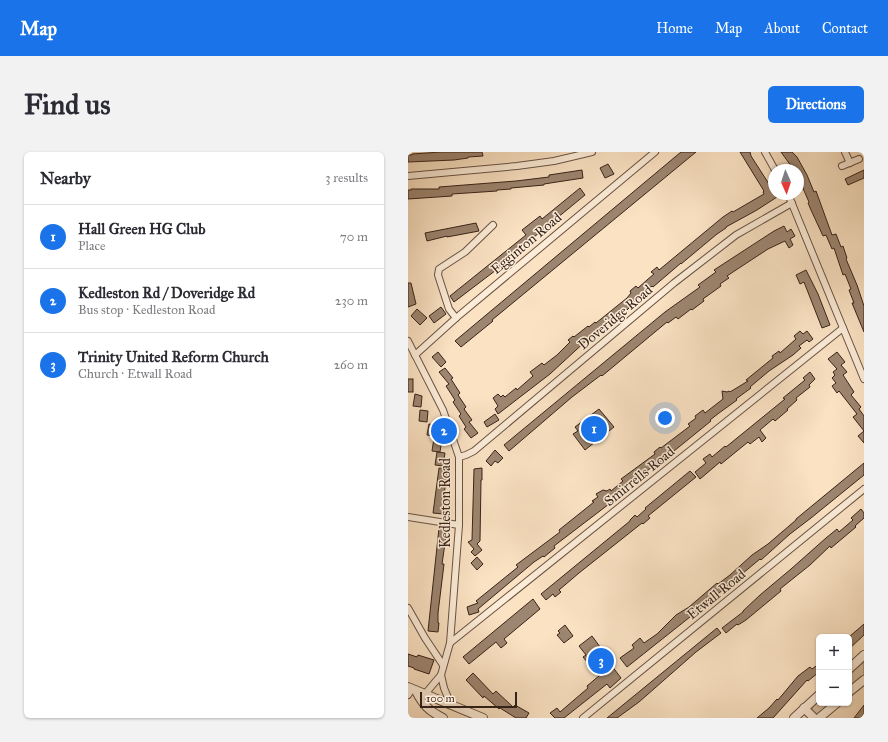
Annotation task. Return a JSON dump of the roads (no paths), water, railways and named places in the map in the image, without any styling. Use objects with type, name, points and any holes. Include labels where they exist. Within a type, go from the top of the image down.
[{"type":"street","points":[[408,176],[517,166],[554,161],[592,152]]},
{"type":"street","points":[[765,152],[772,164]]},
{"type":"street","points":[[845,152],[850,163]]},
{"type":"street","name":"Egginton Road","points":[[415,355],[456,318],[652,153]]},
{"type":"street","points":[[842,166],[859,159]]},
{"type":"street","points":[[791,200],[864,379]]},
{"type":"street","name":"Doveridge Road","points":[[459,457],[474,450],[668,288],[736,235],[792,203]]},
{"type":"street","points":[[456,318],[449,308],[439,279],[439,269],[464,252],[494,225]]},
{"type":"street","name":"Smirrells Road","points":[[450,644],[843,328]]},
{"type":"street","name":"Kedleston Road","points":[[408,341],[443,410],[459,457],[459,525],[450,644],[443,665],[442,674],[444,688],[451,705]]},
{"type":"street","name":"Etwall Road","points":[[583,718],[864,489]]},
{"type":"street","points":[[408,517],[459,525]]},
{"type":"street","points":[[408,608],[425,638],[443,665]]},
{"type":"street","points":[[852,666],[864,655]]},
{"type":"street","points":[[422,702],[425,694],[442,674]]},
{"type":"street","points":[[852,690],[864,680]]},
{"type":"street","points":[[411,690],[425,694],[483,718]]},
{"type":"street","points":[[411,690],[432,713],[443,718]]},
{"type":"street","points":[[794,718],[816,698]]},
{"type":"street","points":[[819,718],[833,706]]},
{"type":"street","points":[[804,708],[814,718]]},
{"type":"place","name":"Hall Green HG Club","points":[[594,429]]},
{"type":"place","name":"Kedleston Rd / Doveridge Rd","points":[[444,431]]},
{"type":"place","name":"Trinity United Reform Church","points":[[601,661]]}]
